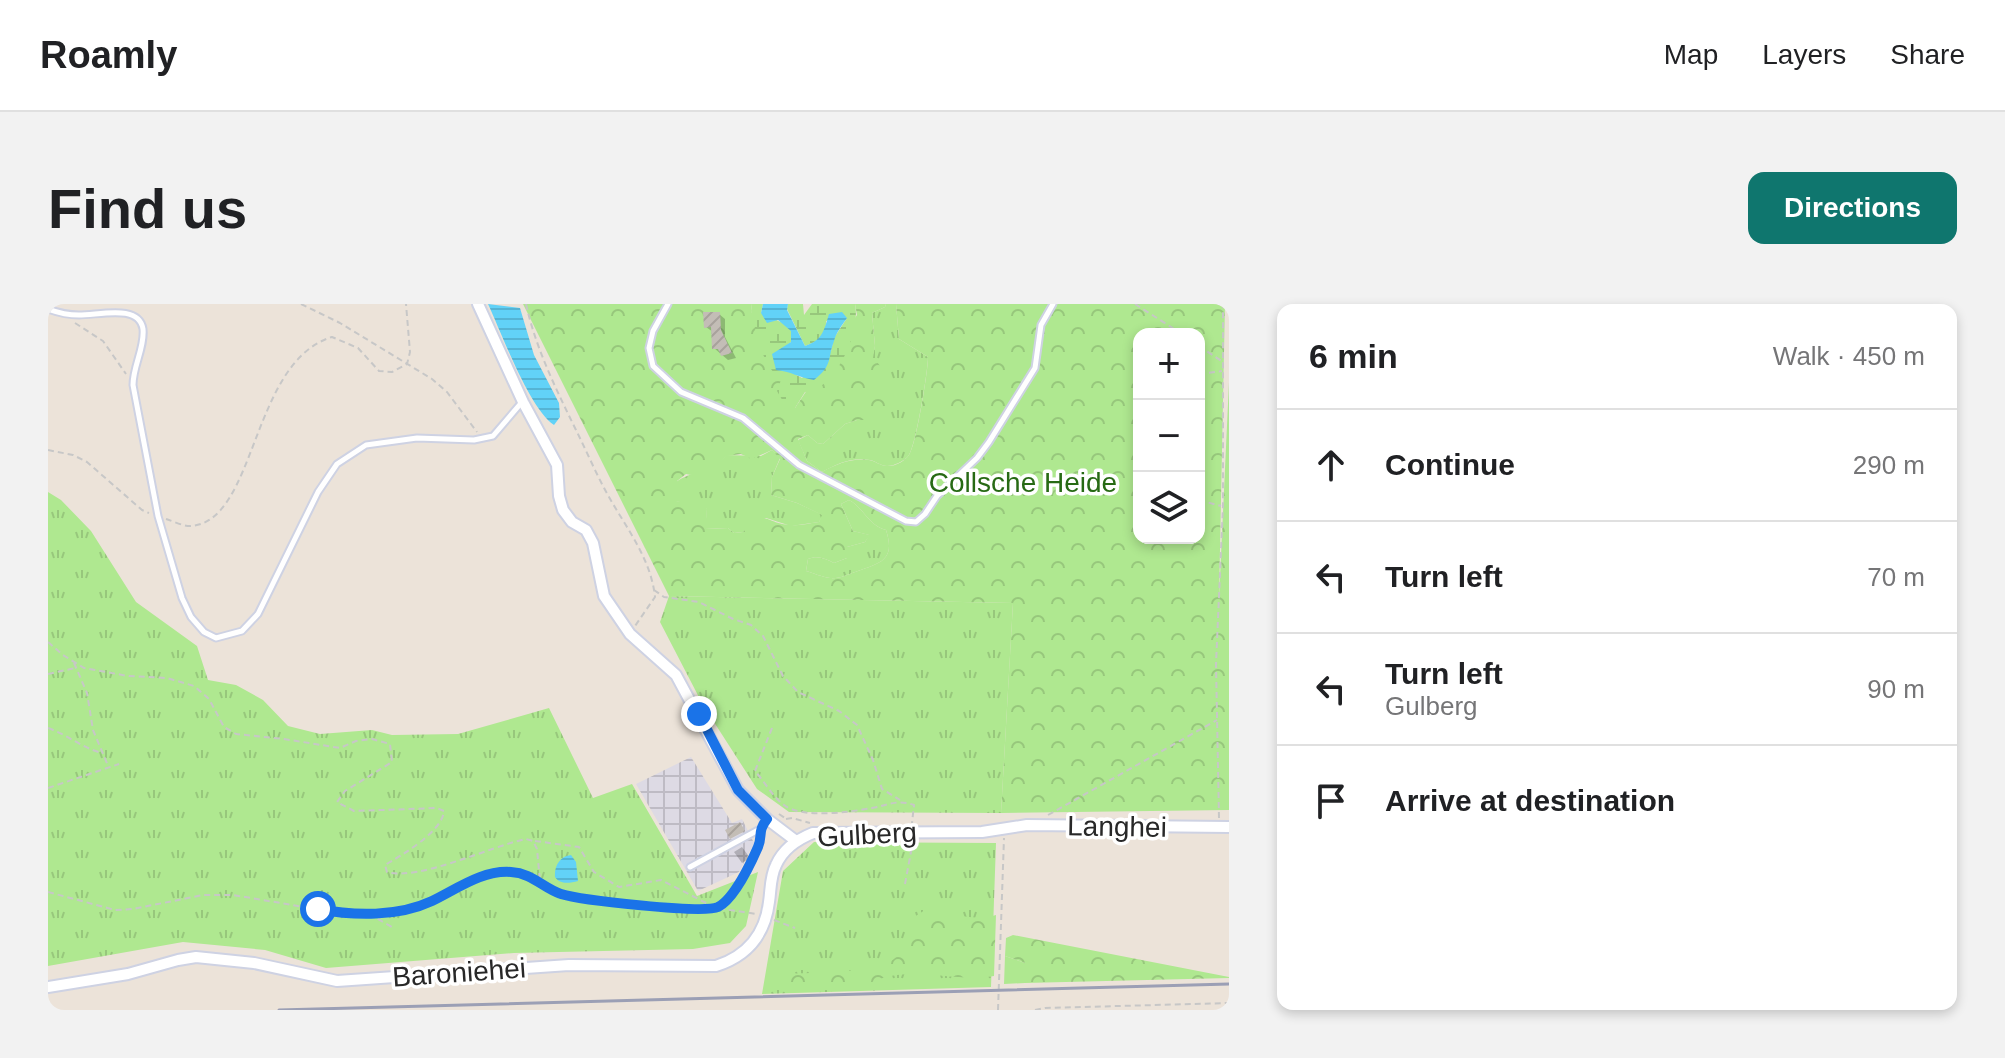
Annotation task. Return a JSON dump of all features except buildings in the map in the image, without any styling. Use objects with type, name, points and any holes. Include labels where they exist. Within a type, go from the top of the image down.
[{"type":"street","name":"Gulberg","points":[[478,304],[523,402],[557,465],[563,510],[572,522],[586,530],[593,543],[604,596],[630,634],[676,675],[738,790],[767,819],[796,841],[813,833],[982,832],[1005,829]]},
{"type":"street","name":"Langhei","points":[[1005,829],[1027,825],[1229,827]]},
{"type":"street","name":"Baroniehei","points":[[48,987],[128,974],[196,957],[254,963],[337,981],[569,965],[716,966],[732,961],[761,934],[762,916],[777,862],[796,841]]},
{"type":"lane","points":[[126,304],[141,320],[144,333],[133,372],[133,385],[158,516],[191,617],[204,632],[216,638],[242,631],[258,614],[318,492],[337,464],[366,445],[417,438],[474,440],[493,436],[523,402]]},
{"type":"lane","points":[[668,304],[653,331],[649,348],[653,366],[681,392],[743,418],[799,465],[906,521],[916,522],[989,442],[1035,368],[1041,325],[1053,304]]},
{"type":"lane","points":[[48,309],[64,315],[116,309],[131,311]]},
{"type":"lane","points":[[690,867],[760,829],[767,819]]},
{"type":"path","points":[[301,304],[340,323],[432,379],[447,392],[472,427],[484,438]]},
{"type":"path","points":[[48,450],[73,455],[87,462],[142,510],[188,526],[206,522],[223,509],[243,476],[250,447],[270,399],[298,360],[317,342],[332,337],[358,348],[379,371],[392,372],[407,364],[410,352],[406,304]]},
{"type":"path","points":[[526,304],[531,330],[551,378],[609,497],[630,527],[652,577],[652,603],[630,634]]},
{"type":"path","points":[[1135,304],[1173,328]]},
{"type":"path","points":[[1219,818],[1216,664],[1223,506],[1223,304]]},
{"type":"path","points":[[64,315],[103,341],[133,385]]},
{"type":"path","points":[[1205,350],[1224,363]]},
{"type":"path","points":[[1205,373],[1224,371]]},
{"type":"path","points":[[1205,502],[1223,506]]},
{"type":"path","points":[[654,590],[664,597],[699,602],[751,625],[763,636],[783,676],[798,692],[839,711],[857,725],[882,789],[914,805],[905,884]]},
{"type":"path","points":[[48,642],[77,668],[87,693],[93,730],[109,768]]},
{"type":"path","points":[[74,663],[109,673],[154,676],[194,686],[209,699],[224,727],[236,734],[340,748],[356,741],[372,739],[390,744],[392,762],[345,791],[337,802],[354,811],[437,808],[444,811],[443,820],[424,839],[385,865],[387,872],[397,875],[423,870],[526,839],[579,847],[594,872],[619,887],[661,880],[716,908]]},
{"type":"path","points":[[48,674],[77,668]]},
{"type":"path","points":[[1047,816],[1217,720]]},
{"type":"path","points":[[48,728],[73,739],[85,749],[103,754]]},
{"type":"path","points":[[772,728],[755,771],[785,807],[829,814],[873,808],[900,800]]},
{"type":"path","points":[[48,788],[119,764]]},
{"type":"path","points":[[779,814],[786,819]]},
{"type":"path","points":[[716,908],[731,898],[759,844],[760,829]]},
{"type":"path","points":[[998,1010],[1005,829]]},
{"type":"path","points":[[533,841],[537,849],[540,881]]},
{"type":"path","points":[[48,892],[115,910],[203,895],[233,895],[346,914],[368,914],[413,908],[493,873],[512,872],[540,881],[562,895],[636,904],[716,908],[762,916],[795,928]]},
{"type":"path","points":[[368,914],[392,927]]},
{"type":"path","points":[[754,923],[762,916]]},
{"type":"path","points":[[1202,1003],[1207,1010]]},
{"type":"path","points":[[1035,1010],[1229,1003]]},
{"type":"shaded area","points":[[691,757],[732,823],[742,819],[754,843],[739,872],[698,891],[636,784]]},
{"type":"green space","name":"Collsche Heide","points":[[523,304],[752,304],[751,311],[795,408],[857,315],[855,304],[886,304],[872,313],[873,358],[883,374],[885,407],[865,420],[845,424],[823,444],[808,435],[798,439],[807,461],[822,472],[856,460],[893,466],[905,459],[912,449],[928,357],[899,339],[896,304],[1225,304],[1219,599],[1229,382],[1229,810],[1001,813],[1013,603],[669,596]],"holes":[[[772,450],[780,459],[772,477],[771,495],[822,515],[819,522],[795,525],[763,519],[743,532],[734,533],[728,528],[706,529],[707,509],[698,499],[691,497],[686,502],[676,501],[677,481],[686,474],[697,475],[708,471],[726,456],[741,454],[752,459]],[[849,500],[875,525],[886,530],[889,540],[887,555],[878,563],[840,577],[806,571],[808,559],[815,557],[834,563],[847,558],[847,547],[865,542],[870,535],[853,531],[841,504]]]},
{"type":"green space","points":[[752,304],[763,304],[761,313],[791,330],[791,342],[780,351],[789,371],[802,378],[831,351],[834,338],[847,318],[826,321],[821,337],[805,346],[787,309],[788,304],[803,304],[804,315],[812,304],[855,304],[854,329],[836,371],[816,389],[805,392],[795,408],[788,410],[777,391],[781,380],[769,366],[761,348]]},
{"type":"green space","points":[[886,304],[896,304],[899,339],[928,357],[912,448],[905,459],[893,465],[857,459],[822,472],[807,461],[798,440],[808,435],[823,444],[845,424],[857,420],[875,346],[872,313]]},
{"type":"green space","points":[[772,450],[780,458],[772,477],[771,495],[823,515],[819,522],[791,526],[766,518],[743,532],[734,533],[728,528],[705,529],[707,509],[676,501],[676,482],[682,478],[716,464],[726,455],[761,456]]},
{"type":"green space","points":[[48,492],[61,500],[91,531],[136,602],[197,646],[208,680],[236,685],[263,700],[288,726],[320,734],[372,730],[392,735],[458,734],[549,708],[593,798],[632,784],[697,896],[758,872],[746,926],[730,943],[693,949],[514,953],[326,968],[265,950],[183,942],[48,966]]},
{"type":"green space","points":[[849,500],[875,525],[886,530],[889,540],[887,555],[878,563],[840,577],[806,571],[808,559],[815,557],[834,563],[847,558],[847,547],[865,542],[869,535],[853,531],[841,504]]},
{"type":"green space","points":[[669,596],[1013,603],[1001,813],[789,812],[757,789],[703,705],[660,622]]},
{"type":"green space","points":[[814,842],[996,843],[991,987],[762,994],[783,871]]},
{"type":"green space","points":[[925,910],[970,917],[996,915],[994,976],[901,974],[872,982],[769,986],[769,976],[774,974],[837,972],[885,964],[900,951],[911,919]]},
{"type":"green space","points":[[1013,935],[1229,978],[1025,983],[1025,963],[1005,956],[1006,938]]},
{"type":"green space","points":[[1005,956],[1025,963],[1025,983],[1004,984]]},
{"type":"water","points":[[488,304],[520,308],[534,355],[559,403],[560,417],[554,425],[526,387]]},
{"type":"water","points":[[763,304],[788,304],[787,310],[805,346],[819,337],[829,314],[842,312],[847,318],[836,335],[827,366],[814,380],[776,370],[772,354],[791,342],[791,331],[778,320],[767,323],[761,313]]},
{"type":"water","points":[[571,855],[576,862],[578,881],[560,881],[555,877],[557,865],[564,857]]},
{"type":"railway","points":[[279,1010],[1229,984]]},
{"type":"route","points":[[318,909],[368,914],[413,908],[493,873],[512,872],[540,881],[562,895],[636,904],[716,908],[731,898],[759,844],[760,829],[767,819],[738,790],[699,714]]}]
